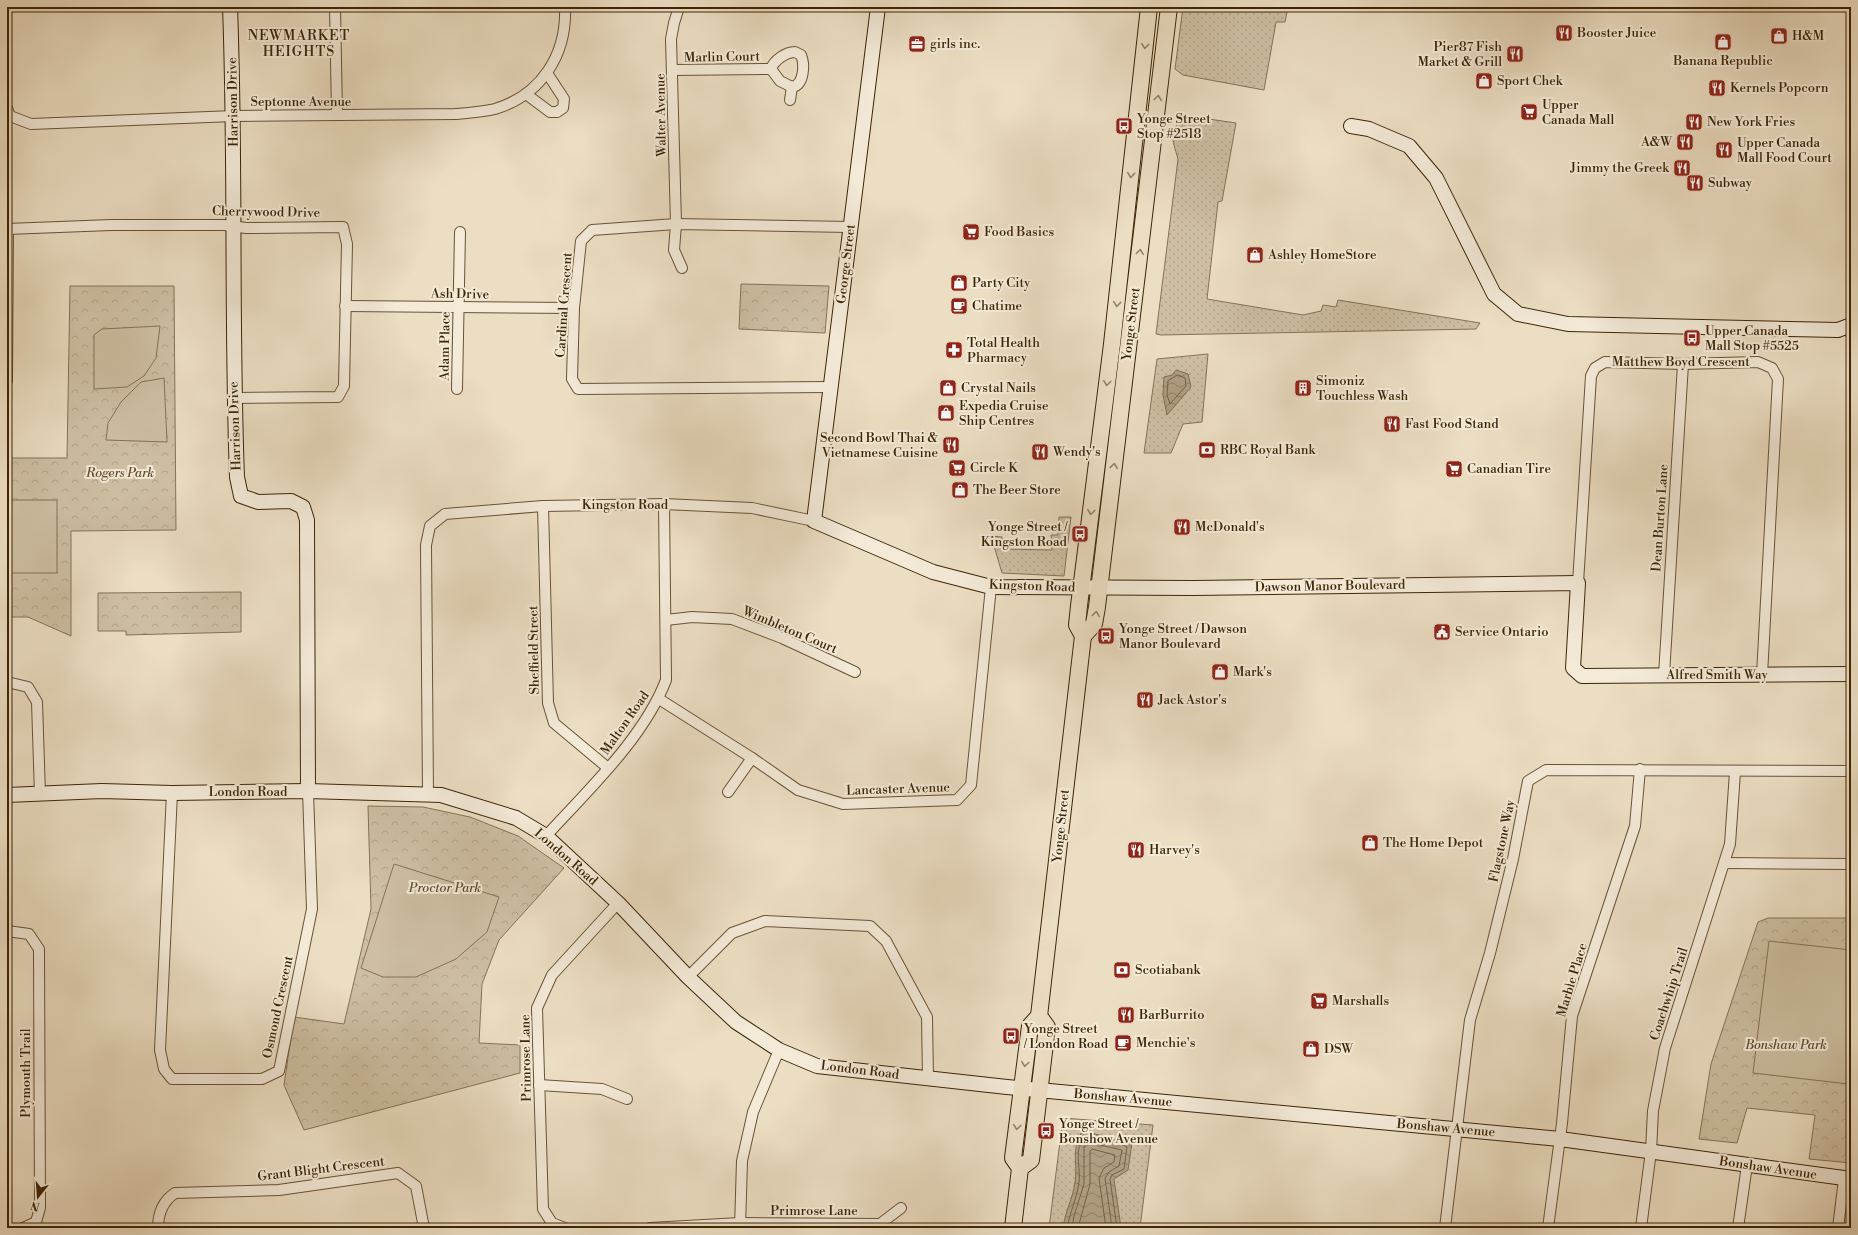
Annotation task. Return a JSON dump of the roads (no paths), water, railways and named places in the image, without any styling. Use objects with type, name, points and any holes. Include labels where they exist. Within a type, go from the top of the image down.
[{"type":"main road","name":"Yonge Street","points":[[1012,1228],[1020,1168],[1013,1158],[1030,1026],[1039,1016],[1083,636],[1077,625],[1081,588],[1112,344],[1149,7]]},
{"type":"main road","name":"Yonge Street","points":[[1083,636],[1094,624],[1099,588],[1169,7]]},
{"type":"main road","name":"Yonge Street","points":[[1020,1168],[1031,1160],[1040,1090],[1047,1027],[1039,1016]]},
{"type":"street","name":"Harrison Drive","points":[[230,7],[234,116],[234,398],[236,477],[241,496],[258,502],[291,501],[303,507],[307,520],[308,791]]},
{"type":"street","points":[[335,7],[337,115]]},
{"type":"street","name":"Septonne Avenue","points":[[7,108],[10,116],[31,124],[234,116],[455,114],[479,112],[508,104],[526,94],[547,73],[559,50],[564,32],[565,7]]},
{"type":"street","name":"Walter Avenue","points":[[679,7],[671,40],[676,224],[674,250],[682,268]]},
{"type":"street","name":"George Street","points":[[814,521],[832,387],[850,226],[878,7]]},
{"type":"street","name":"Marlin Court","points":[[795,52],[801,55],[803,61],[801,80],[797,86],[792,87],[780,81],[771,69],[775,63],[789,53],[795,52]]},
{"type":"street","name":"Marlin Court","points":[[673,70],[771,69]]},
{"type":"street","points":[[526,94],[550,112],[557,112],[563,108],[564,99],[547,73]]},
{"type":"street","name":"Marlin Court","points":[[790,100],[792,87]]},
{"type":"street","points":[[1351,126],[1369,129],[1409,146],[1436,178],[1494,294],[1518,314],[1568,324],[1838,330],[1851,325]]},
{"type":"street","name":"Cherrywood Drive","points":[[8,229],[111,225],[224,224],[234,227],[343,227],[347,244],[344,386],[338,397],[234,398]]},
{"type":"street","name":"Cardinal Crescent","points":[[832,387],[578,389],[572,379],[574,308],[581,241],[592,230],[676,224],[850,226]]},
{"type":"street","points":[[7,381],[8,229]]},
{"type":"street","name":"Adam Place","points":[[457,389],[460,232]]},
{"type":"street","name":"Ash Drive","points":[[345,306],[574,308]]},
{"type":"street","name":"Matthew Boyd Crescent","points":[[1582,676],[1573,668],[1591,376],[1595,368],[1605,362],[1683,364],[1758,362],[1772,368],[1778,379],[1762,675]]},
{"type":"street","name":"Dean Burton Lane","points":[[1664,675],[1683,364]]},
{"type":"street","name":"Kingston Road","points":[[428,795],[426,545],[430,526],[445,514],[543,506],[664,504],[752,508],[814,521],[933,572],[991,587],[1081,588]]},
{"type":"street","name":"Malton Road","points":[[546,836],[608,768],[649,715],[659,699],[666,680],[664,504]]},
{"type":"street","name":"Sheffield Street","points":[[543,506],[548,703],[554,723],[608,768]]},
{"type":"street","name":"Dawson Manor Boulevard","points":[[1081,588],[1578,583]]},
{"type":"street","name":"Lancaster Avenue","points":[[659,699],[752,758],[798,790],[843,804],[957,800],[971,785],[991,587]]},
{"type":"street","name":"Wimbleton Court","points":[[666,620],[692,617],[732,619],[782,638],[855,672]]},
{"type":"street","name":"Alfred Smith Way","points":[[1582,676],[1851,674]]},
{"type":"street","points":[[7,682],[28,687],[37,702],[40,795]]},
{"type":"street","points":[[728,792],[752,758]]},
{"type":"street","name":"Flagstone Way","points":[[1445,1228],[1470,1020],[1490,953],[1513,859],[1528,781],[1546,770],[1640,769],[1735,772],[1851,771]]},
{"type":"street","name":"Marble Place","points":[[1548,1228],[1560,1139],[1572,1016],[1635,826],[1640,769]]},
{"type":"street","name":"Coachwhip Trail","points":[[1640,1228],[1650,1151],[1653,1111],[1665,1048],[1730,844],[1735,772]]},
{"type":"street","name":"London Road","points":[[7,795],[40,795],[102,791],[172,793],[308,791],[441,795],[516,818],[546,836],[618,903],[688,977],[736,1022],[779,1050],[817,1066],[1040,1090]]},
{"type":"street","name":"Osmond Crescent","points":[[172,793],[160,1050],[164,1069],[172,1079],[255,1079],[262,1078],[279,1071],[312,909],[308,791]]},
{"type":"street","points":[[1725,863],[1851,864]]},
{"type":"street","name":"Primrose Lane","points":[[565,1228],[552,1223],[543,1209],[537,1008],[552,975],[618,903]]},
{"type":"street","points":[[688,977],[732,933],[765,921],[870,926],[886,941],[927,1017],[928,1078]]},
{"type":"street","name":"Plymouth Trail","points":[[7,931],[29,934],[39,950],[40,1208],[36,1222],[24,1228]]},
{"type":"street","points":[[740,1226],[744,1154],[753,1112],[779,1050]]},
{"type":"street","points":[[539,1085],[602,1090],[627,1099]]},
{"type":"street","name":"Bonshaw Avenue","points":[[1040,1090],[1560,1139],[1848,1179]]},
{"type":"street","points":[[1738,1228],[1747,1165]]},
{"type":"street","name":"Grant Blight Crescent","points":[[158,1228],[158,1220],[165,1200],[175,1193],[279,1190],[398,1172],[416,1186],[424,1228]]},
{"type":"street","points":[[1838,1228],[1848,1179]]},
{"type":"street","name":"Primrose Lane","points":[[650,1228],[880,1224],[901,1208]]},
{"type":"water","points":[[1176,370],[1188,374],[1191,387],[1167,415],[1163,395],[1164,377],[1172,375]]},
{"type":"water","points":[[1081,1133],[1095,1134],[1132,1143],[1128,1170],[1114,1179],[1121,1228],[1063,1228],[1065,1216],[1074,1188],[1076,1175],[1075,1152]]},
{"type":"place","name":"Booster Juice","points":[[1564,33]]},
{"type":"place","name":"H&M","points":[[1779,36]]},
{"type":"place","name":"Banana Republic","points":[[1723,42]]},
{"type":"place","name":"girls inc.","points":[[917,44]]},
{"type":"place","name":"Pier87 Fish Market & Grill","points":[[1515,54]]},
{"type":"place","name":"Sport Chek","points":[[1484,81]]},
{"type":"place","name":"Kernels Popcorn","points":[[1717,88]]},
{"type":"place","name":"Upper Canada Mall","points":[[1529,112]]},
{"type":"place","name":"New York Fries","points":[[1694,122]]},
{"type":"place","name":"Yonge Street Stop #2518","points":[[1124,126]]},
{"type":"place","name":"A&W","points":[[1685,142]]},
{"type":"place","name":"Upper Canada Mall Food Court","points":[[1724,150]]},
{"type":"place","name":"Jimmy the Greek","points":[[1682,168]]},
{"type":"place","name":"Subway","points":[[1695,183]]},
{"type":"place","name":"Food Basics","points":[[971,232]]},
{"type":"place","name":"Ashley HomeStore","points":[[1255,255]]},
{"type":"place","name":"Party City","points":[[959,283]]},
{"type":"place","name":"Chatime","points":[[959,306]]},
{"type":"place","name":"Upper Canada Mall Stop #5525","points":[[1692,338]]},
{"type":"place","name":"Total Health Pharmacy","points":[[954,350]]},
{"type":"place","name":"Crystal Nails","points":[[948,388]]},
{"type":"place","name":"Simoniz Touchless Wash","points":[[1303,388]]},
{"type":"place","name":"Expedia Cruise Ship Centres","points":[[946,413]]},
{"type":"place","name":"Fast Food Stand","points":[[1392,424]]},
{"type":"place","name":"Second Bowl Thai & Vietnamese Cuisine","points":[[951,445]]},
{"type":"place","name":"RBC Royal Bank","points":[[1207,450]]},
{"type":"place","name":"Wendy's","points":[[1040,452]]},
{"type":"place","name":"Circle K","points":[[957,468]]},
{"type":"place","name":"Canadian Tire","points":[[1454,469]]},
{"type":"place","name":"The Beer Store","points":[[960,490]]},
{"type":"place","name":"McDonald's","points":[[1182,527]]},
{"type":"place","name":"Yonge Street / Kingston Road","points":[[1080,534]]},
{"type":"place","name":"Service Ontario","points":[[1442,632]]},
{"type":"place","name":"Yonge Street / Dawson Manor Boulevard","points":[[1106,636]]},
{"type":"place","name":"Mark's","points":[[1220,672]]},
{"type":"place","name":"Jack Astor's","points":[[1145,700]]},
{"type":"place","name":"The Home Depot","points":[[1370,843]]},
{"type":"place","name":"Harvey's","points":[[1136,850]]},
{"type":"place","name":"Scotiabank","points":[[1122,970]]},
{"type":"place","name":"Marshalls","points":[[1319,1001]]},
{"type":"place","name":"BarBurrito","points":[[1126,1015]]},
{"type":"place","name":"Yonge Street / London Road","points":[[1011,1036]]},
{"type":"place","name":"Menchie's","points":[[1123,1043]]},
{"type":"place","name":"DSW","points":[[1311,1049]]},
{"type":"place","name":"Yonge Street / Bonshow Avenue","points":[[1046,1131]]},
{"type":"district","name":"NEWMARKET HEIGHTS","points":[[299,44]]},
{"type":"park label","name":"Rogers Park","points":[[120,473]]},
{"type":"park label","name":"Proctor Park","points":[[445,888]]},
{"type":"park label","name":"Bonshaw Park","points":[[1786,1045]]}]
